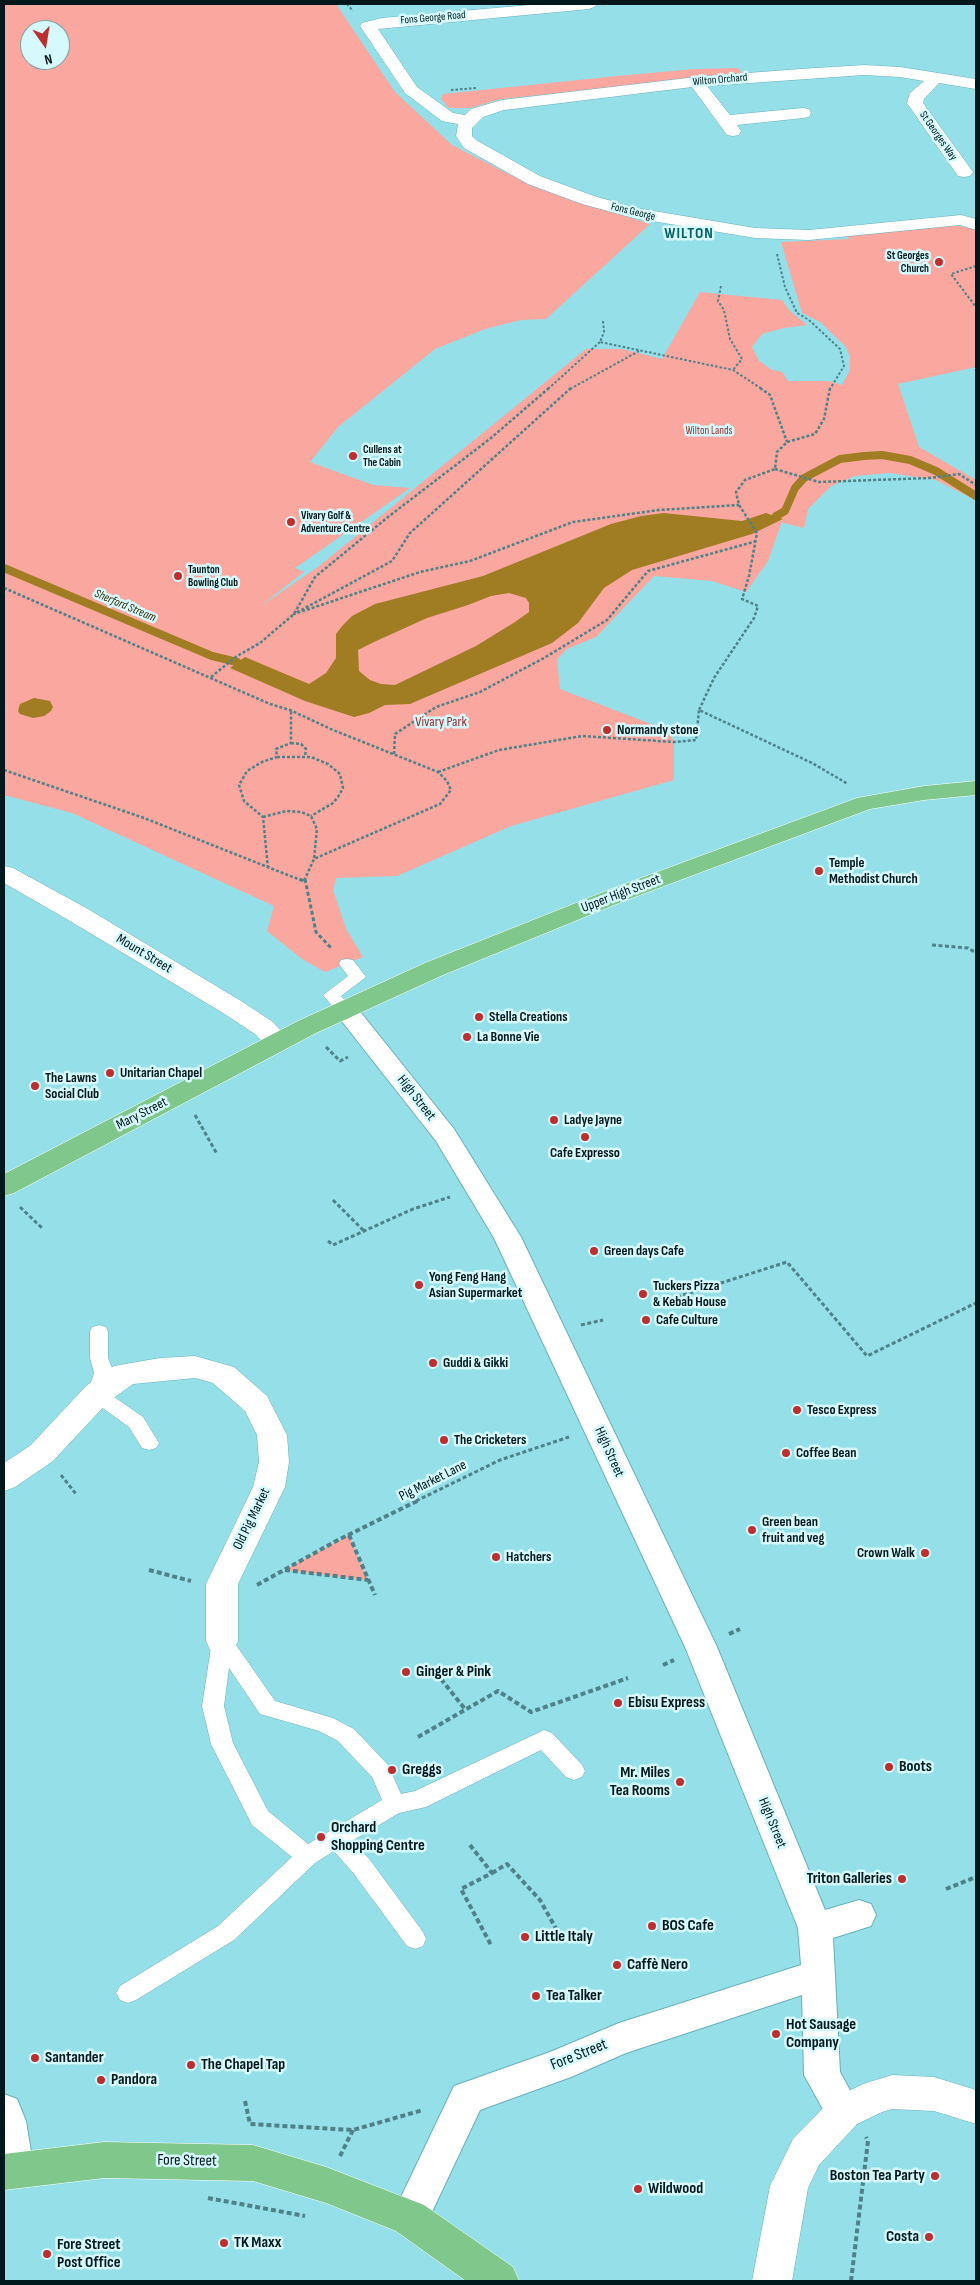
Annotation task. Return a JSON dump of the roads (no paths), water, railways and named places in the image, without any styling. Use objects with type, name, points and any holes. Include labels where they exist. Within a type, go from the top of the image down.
[{"type":"main road","name":"Upper High Street","points":[[279,1043],[434,969],[614,896],[788,830],[865,803],[924,793],[976,788]]},
{"type":"main road","name":"Mary Street","points":[[11,1195],[183,1092],[279,1043]]},
{"type":"main road","name":"Fore Street","points":[[10,2171],[104,2160],[210,2160],[253,2163],[326,2185],[410,2218],[499,2281]]},
{"type":"street","name":"Fons George Road","points":[[468,121],[448,117],[411,90],[368,26],[382,23],[589,4]]},
{"type":"street","name":"Wilton Orchard","points":[[468,121],[477,113],[502,105],[696,82],[864,70],[900,72],[976,84]]},
{"type":"street","name":"St Georges Way","points":[[934,77],[926,89],[916,97],[915,103],[964,172]]},
{"type":"street","points":[[696,82],[729,126],[803,113]]},
{"type":"street","name":"Fons George","points":[[468,121],[464,128],[464,136],[470,144],[534,180],[588,200],[634,213],[684,223],[772,234],[809,235],[840,233],[961,220],[976,225]]},
{"type":"street","name":"Mount Street","points":[[4,873],[88,920],[232,1007],[264,1028],[279,1043]]},
{"type":"street","name":"High Street","points":[[345,1010],[445,1135],[479,1187],[507,1237],[702,1647],[815,1928]]},
{"type":"street","name":"Old Pig Market","points":[[4,1478],[42,1453],[97,1394],[125,1374],[195,1367],[223,1375],[256,1404],[272,1435],[274,1462],[269,1487],[222,1584],[222,1641]]},
{"type":"street","points":[[844,2112],[822,2075],[819,1975],[815,1928],[859,1915]]},
{"type":"street","name":"Fore Street","points":[[410,2218],[467,2098],[558,2065],[619,2039],[766,1990],[819,1975]]},
{"type":"street","points":[[772,2281],[789,2186],[806,2152],[844,2112],[876,2096],[892,2092],[934,2094],[976,2108]]},
{"type":"street","points":[[4,2111],[8,2121],[10,2171]]},
{"type":"lane","points":[[345,1010],[330,995],[358,977],[346,964]]},
{"type":"lane","points":[[99,1332],[99,1358],[104,1373],[97,1394],[136,1422],[149,1444]]},
{"type":"lane","points":[[222,1641],[268,1708],[325,1724],[346,1735],[380,1771],[395,1804]]},
{"type":"lane","points":[[222,1641],[213,1706],[222,1744],[260,1818],[307,1856]]},
{"type":"lane","points":[[128,1993],[226,1932],[270,1894],[307,1856],[395,1804],[418,1800],[544,1738],[574,1771]]},
{"type":"lane","points":[[337,1839],[362,1867],[415,1939]]},
{"type":"waterway","points":[[776,516],[785,511],[795,488],[804,478],[840,459],[864,456],[882,455],[910,460],[936,471],[976,496]]},
{"type":"waterway","name":"Sherford Stream","points":[[4,568],[212,656],[237,662]]},
{"type":"place","name":"St Georges Church","points":[[939,262]]},
{"type":"place","name":"Cullens at The Cabin","points":[[353,456]]},
{"type":"place","name":"Vivary Golf & Adventure Centre","points":[[291,522]]},
{"type":"place","name":"Taunton Bowling Club","points":[[178,576]]},
{"type":"place","name":"Normandy stone","points":[[607,730]]},
{"type":"place","name":"Temple Methodist Church","points":[[819,871]]},
{"type":"place","name":"Stella Creations","points":[[479,1017]]},
{"type":"place","name":"La Bonne Vie","points":[[467,1037]]},
{"type":"place","name":"Unitarian Chapel","points":[[110,1073]]},
{"type":"place","name":"The Lawns Social Club","points":[[35,1086]]},
{"type":"place","name":"Ladye Jayne","points":[[554,1120]]},
{"type":"place","name":"Cafe Expresso","points":[[585,1137]]},
{"type":"place","name":"Green days Cafe","points":[[594,1251]]},
{"type":"place","name":"Yong Feng Hang Asian Supermarket","points":[[419,1285]]},
{"type":"place","name":"Tuckers Pizza & Kebab House","points":[[643,1294]]},
{"type":"place","name":"Cafe Culture","points":[[646,1320]]},
{"type":"place","name":"Guddi & Gikki","points":[[433,1363]]},
{"type":"place","name":"Tesco Express","points":[[797,1410]]},
{"type":"place","name":"The Cricketers","points":[[444,1440]]},
{"type":"place","name":"Coffee Bean","points":[[786,1453]]},
{"type":"place","name":"Green bean fruit and veg","points":[[752,1530]]},
{"type":"place","name":"Crown Walk","points":[[925,1553]]},
{"type":"place","name":"Hatchers","points":[[496,1557]]},
{"type":"place","name":"Ginger & Pink","points":[[406,1672]]},
{"type":"place","name":"Ebisu Express","points":[[618,1703]]},
{"type":"place","name":"Boots","points":[[889,1767]]},
{"type":"place","name":"Greggs","points":[[392,1770]]},
{"type":"place","name":"Mr. Miles Tea Rooms","points":[[680,1782]]},
{"type":"place","name":"Orchard Shopping Centre","points":[[321,1837]]},
{"type":"place","name":"Triton Galleries","points":[[902,1879]]},
{"type":"place","name":"BOS Cafe","points":[[652,1926]]},
{"type":"place","name":"Little Italy","points":[[525,1937]]},
{"type":"place","name":"Caffè Nero","points":[[617,1965]]},
{"type":"place","name":"Tea Talker","points":[[536,1996]]},
{"type":"place","name":"Hot Sausage Company","points":[[776,2034]]},
{"type":"place","name":"Santander","points":[[35,2058]]},
{"type":"place","name":"The Chapel Tap","points":[[191,2065]]},
{"type":"place","name":"Pandora","points":[[101,2080]]},
{"type":"place","name":"Boston Tea Party","points":[[935,2176]]},
{"type":"place","name":"Wildwood","points":[[638,2189]]},
{"type":"place","name":"Costa","points":[[929,2237]]},
{"type":"place","name":"TK Maxx","points":[[224,2243]]},
{"type":"place","name":"Fore Street Post Office","points":[[47,2254]]},
{"type":"district","name":"WILTON","points":[[689,234]]},
{"type":"park label","name":"Wilton Lands","points":[[709,431]]},
{"type":"park label","name":"Vivary Park","points":[[441,722]]}]
